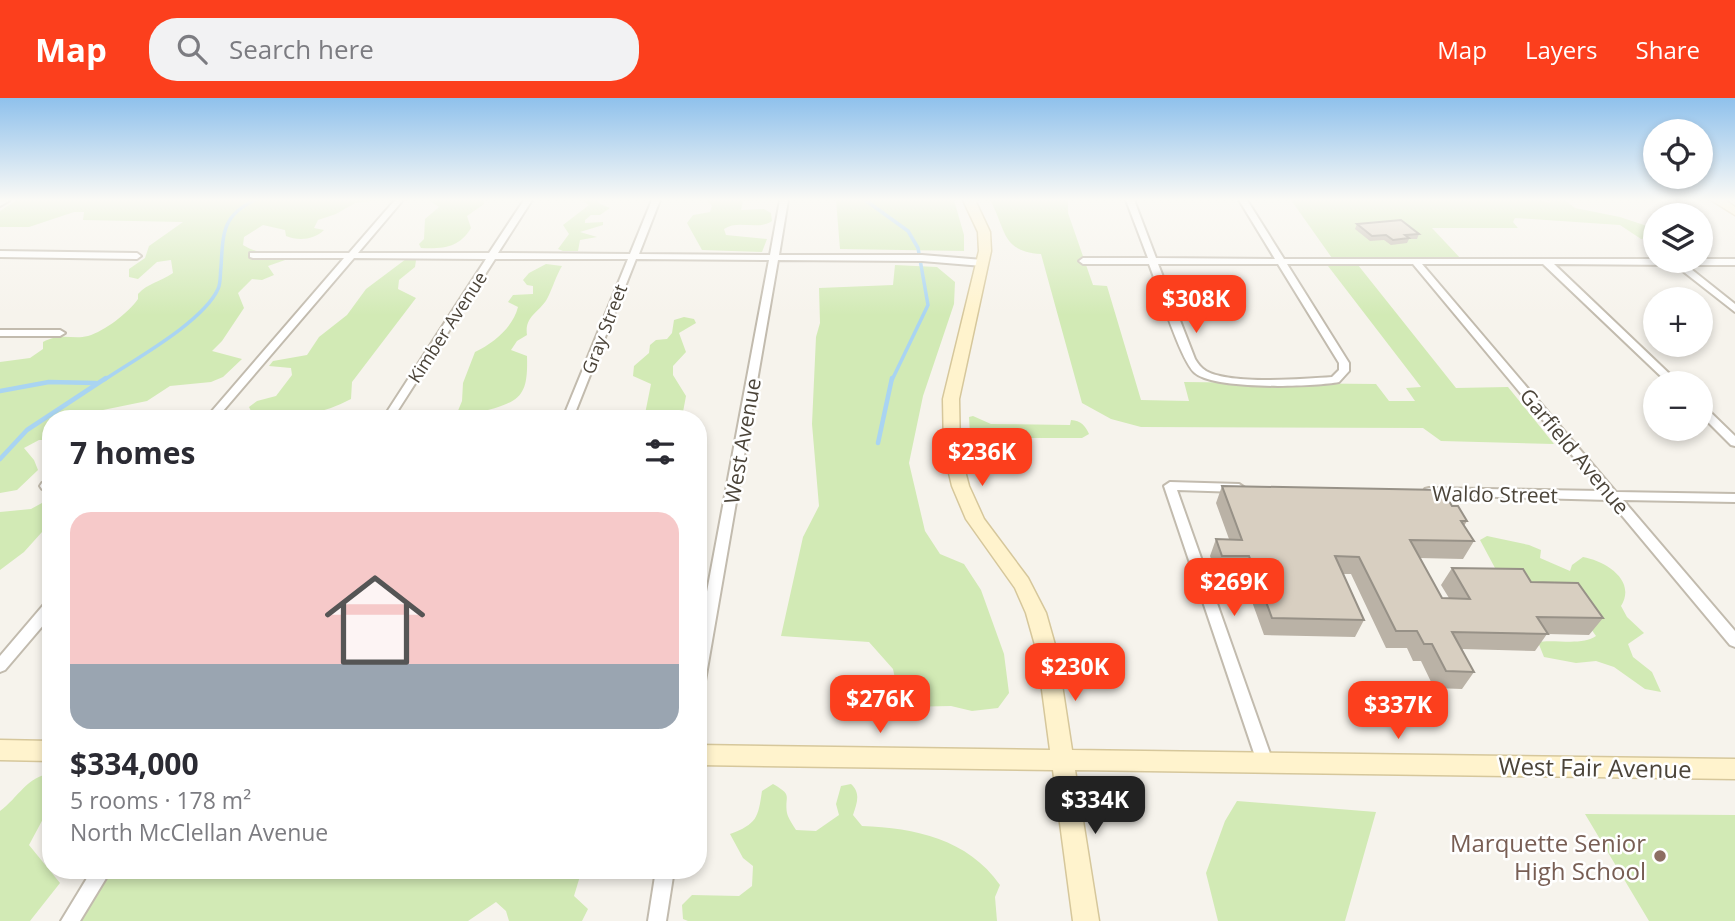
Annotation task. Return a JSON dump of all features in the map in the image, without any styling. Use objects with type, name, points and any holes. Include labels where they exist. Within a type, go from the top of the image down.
[{"type":"main road","points":[[984,238],[983,263],[951,399],[948,420],[951,448],[958,480],[983,533],[1026,591],[1038,619],[1047,652],[1086,921]]},
{"type":"main road","points":[[0,750],[42,751]]},
{"type":"main road","name":"West Fair Avenue","points":[[707,755],[1735,769]]},
{"type":"street","points":[[218,410],[367,238]]},
{"type":"street","name":"Kimber Avenue","points":[[393,410],[503,238]]},
{"type":"street","name":"Gray Street","points":[[571,410],[640,238]]},
{"type":"street","name":"West Avenue","points":[[707,632],[779,238]]},
{"type":"street","points":[[1144,238],[1189,360],[1200,373],[1217,378],[1335,380],[1343,371],[1344,363],[1266,238]]},
{"type":"street","points":[[0,254],[137,256]]},
{"type":"street","points":[[253,255],[849,258],[959,260],[983,263]]},
{"type":"street","points":[[1083,261],[1643,262]]},
{"type":"street","name":"Garfield Avenue","points":[[1415,261],[1735,641]]},
{"type":"street","points":[[1546,262],[1661,371]]},
{"type":"street","points":[[1713,262],[1735,262]]},
{"type":"street","points":[[1691,273],[1735,309]]},
{"type":"street","points":[[0,333],[60,333]]},
{"type":"street","points":[[1713,421],[1735,442]]},
{"type":"street","points":[[1253,488],[1171,486],[1265,762]]},
{"type":"street","name":"Waldo Street","points":[[1417,492],[1735,498]]},
{"type":"street","points":[[0,666],[42,617]]},
{"type":"street","points":[[70,921],[96,879]]},
{"type":"street","points":[[657,921],[664,879]]},
{"type":"green space","points":[[160,238],[244,238],[243,245],[248,248],[288,259],[268,266],[274,275],[262,280],[252,279],[238,293],[244,308],[212,351],[242,359],[223,377],[211,382],[170,386],[147,401],[103,410],[42,410],[42,440],[24,448],[38,470],[17,490],[0,493],[0,362],[30,358],[43,349],[43,342],[49,339],[88,336],[116,321],[134,304],[142,290],[173,273],[171,260],[157,262],[138,279],[129,277],[129,269],[145,258],[149,246]]},
{"type":"green space","points":[[463,238],[450,246],[421,248],[419,244],[424,239]]},
{"type":"green space","points":[[566,238],[589,238],[580,240],[578,251],[558,249]]},
{"type":"green space","points":[[696,238],[767,239],[762,252],[702,250]]},
{"type":"green space","points":[[839,238],[964,238],[964,251],[840,249]]},
{"type":"green space","points":[[1007,238],[1077,238],[1093,285],[1107,286],[1141,400],[1189,401],[1184,382],[1376,384],[1389,401],[1415,401],[1406,388],[1421,387],[1328,266],[1358,265],[1456,388],[1508,387],[1554,444],[1441,441],[1423,428],[1141,427],[1111,419],[1082,403],[1041,254],[1019,249]]},
{"type":"green space","points":[[1318,238],[1442,238],[1462,260],[1332,258]]},
{"type":"green space","points":[[406,259],[416,260],[415,267],[399,280],[398,289],[416,298],[352,382],[351,399],[324,410],[250,410],[249,407],[257,401],[276,396],[292,375],[291,368],[269,366],[273,361],[307,355],[319,337],[347,315],[366,289]]},
{"type":"green space","points":[[546,264],[562,266],[545,302],[528,323],[527,335],[517,341],[511,350],[527,356],[526,378],[521,393],[500,407],[488,410],[458,410],[462,401],[463,383],[475,352],[496,339],[512,321],[518,307],[508,302],[513,295],[533,294],[533,286],[527,285],[523,280],[529,273]]},
{"type":"green space","points":[[895,265],[937,267],[955,282],[954,304],[923,396],[909,463],[925,531],[940,554],[964,564],[981,590],[1004,654],[1009,693],[998,708],[972,711],[951,706],[901,707],[893,669],[869,642],[781,636],[803,537],[819,506],[812,424],[816,337],[820,323],[819,288],[893,285]]},
{"type":"green space","points":[[684,317],[694,319],[696,323],[679,333],[686,352],[673,366],[673,375],[686,396],[683,410],[646,410],[651,384],[633,376],[634,366],[649,353],[650,345],[656,340],[667,339],[672,333],[674,320]]},
{"type":"green space","points":[[973,416],[991,424],[1070,425],[1071,420],[1082,424],[1089,434],[1082,438],[981,438],[970,435],[969,417]]},
{"type":"green space","points":[[42,503],[42,532],[24,552],[0,570],[0,512],[31,509]]},
{"type":"green space","points":[[1487,536],[1541,550],[1540,558],[1570,571],[1572,565],[1583,557],[1609,567],[1616,573],[1625,588],[1621,606],[1627,617],[1644,633],[1628,644],[1633,657],[1652,672],[1661,692],[1645,689],[1614,667],[1596,661],[1576,663],[1544,657],[1538,642],[1576,642],[1596,636],[1572,602],[1505,580],[1495,568],[1480,540]]},
{"type":"green space","points":[[42,775],[42,821],[29,845],[42,861],[42,879],[57,879],[60,883],[30,921],[0,921],[0,811]]},
{"type":"green space","points":[[773,784],[787,796],[787,813],[796,830],[816,831],[839,815],[836,804],[841,786],[851,784],[857,795],[853,815],[862,826],[921,833],[956,847],[987,869],[1000,885],[995,897],[997,921],[683,919],[682,905],[692,895],[739,896],[752,886],[753,866],[743,858],[730,834],[746,827],[755,819],[762,791]]},
{"type":"green space","points":[[1237,801],[1376,812],[1345,921],[1218,921],[1206,873],[1225,821]]},
{"type":"green space","name":"Marquette Senior High School","points":[[1585,814],[1735,815],[1735,921],[1649,921]]},
{"type":"green space","points":[[104,879],[579,879],[574,896],[588,909],[582,921],[509,921],[506,911],[496,902],[468,921],[80,921]]},
{"type":"building","points":[[1222,486],[1442,490],[1452,506],[1458,506],[1467,521],[1461,521],[1474,541],[1410,540],[1442,598],[1470,599],[1452,568],[1523,569],[1531,582],[1578,583],[1603,618],[1537,617],[1548,634],[1452,632],[1474,672],[1446,671],[1432,644],[1424,644],[1417,631],[1396,631],[1359,557],[1335,556],[1364,620],[1272,618],[1249,556],[1222,556],[1216,539],[1242,540]]},
{"type":"waterway","points":[[104,380],[184,327],[210,302],[220,284],[224,238]]},
{"type":"waterway","points":[[892,380],[928,305],[918,248],[912,238]]},
{"type":"waterway","points":[[57,410],[106,378]]},
{"type":"waterway","points":[[878,443],[892,378]]},
{"type":"waterway","points":[[0,391],[49,382],[96,383]]},
{"type":"waterway","points":[[0,459],[27,430],[42,420]]},
{"type":"place","name":"Marquette Senior High School","points":[[1660,856]]}]
